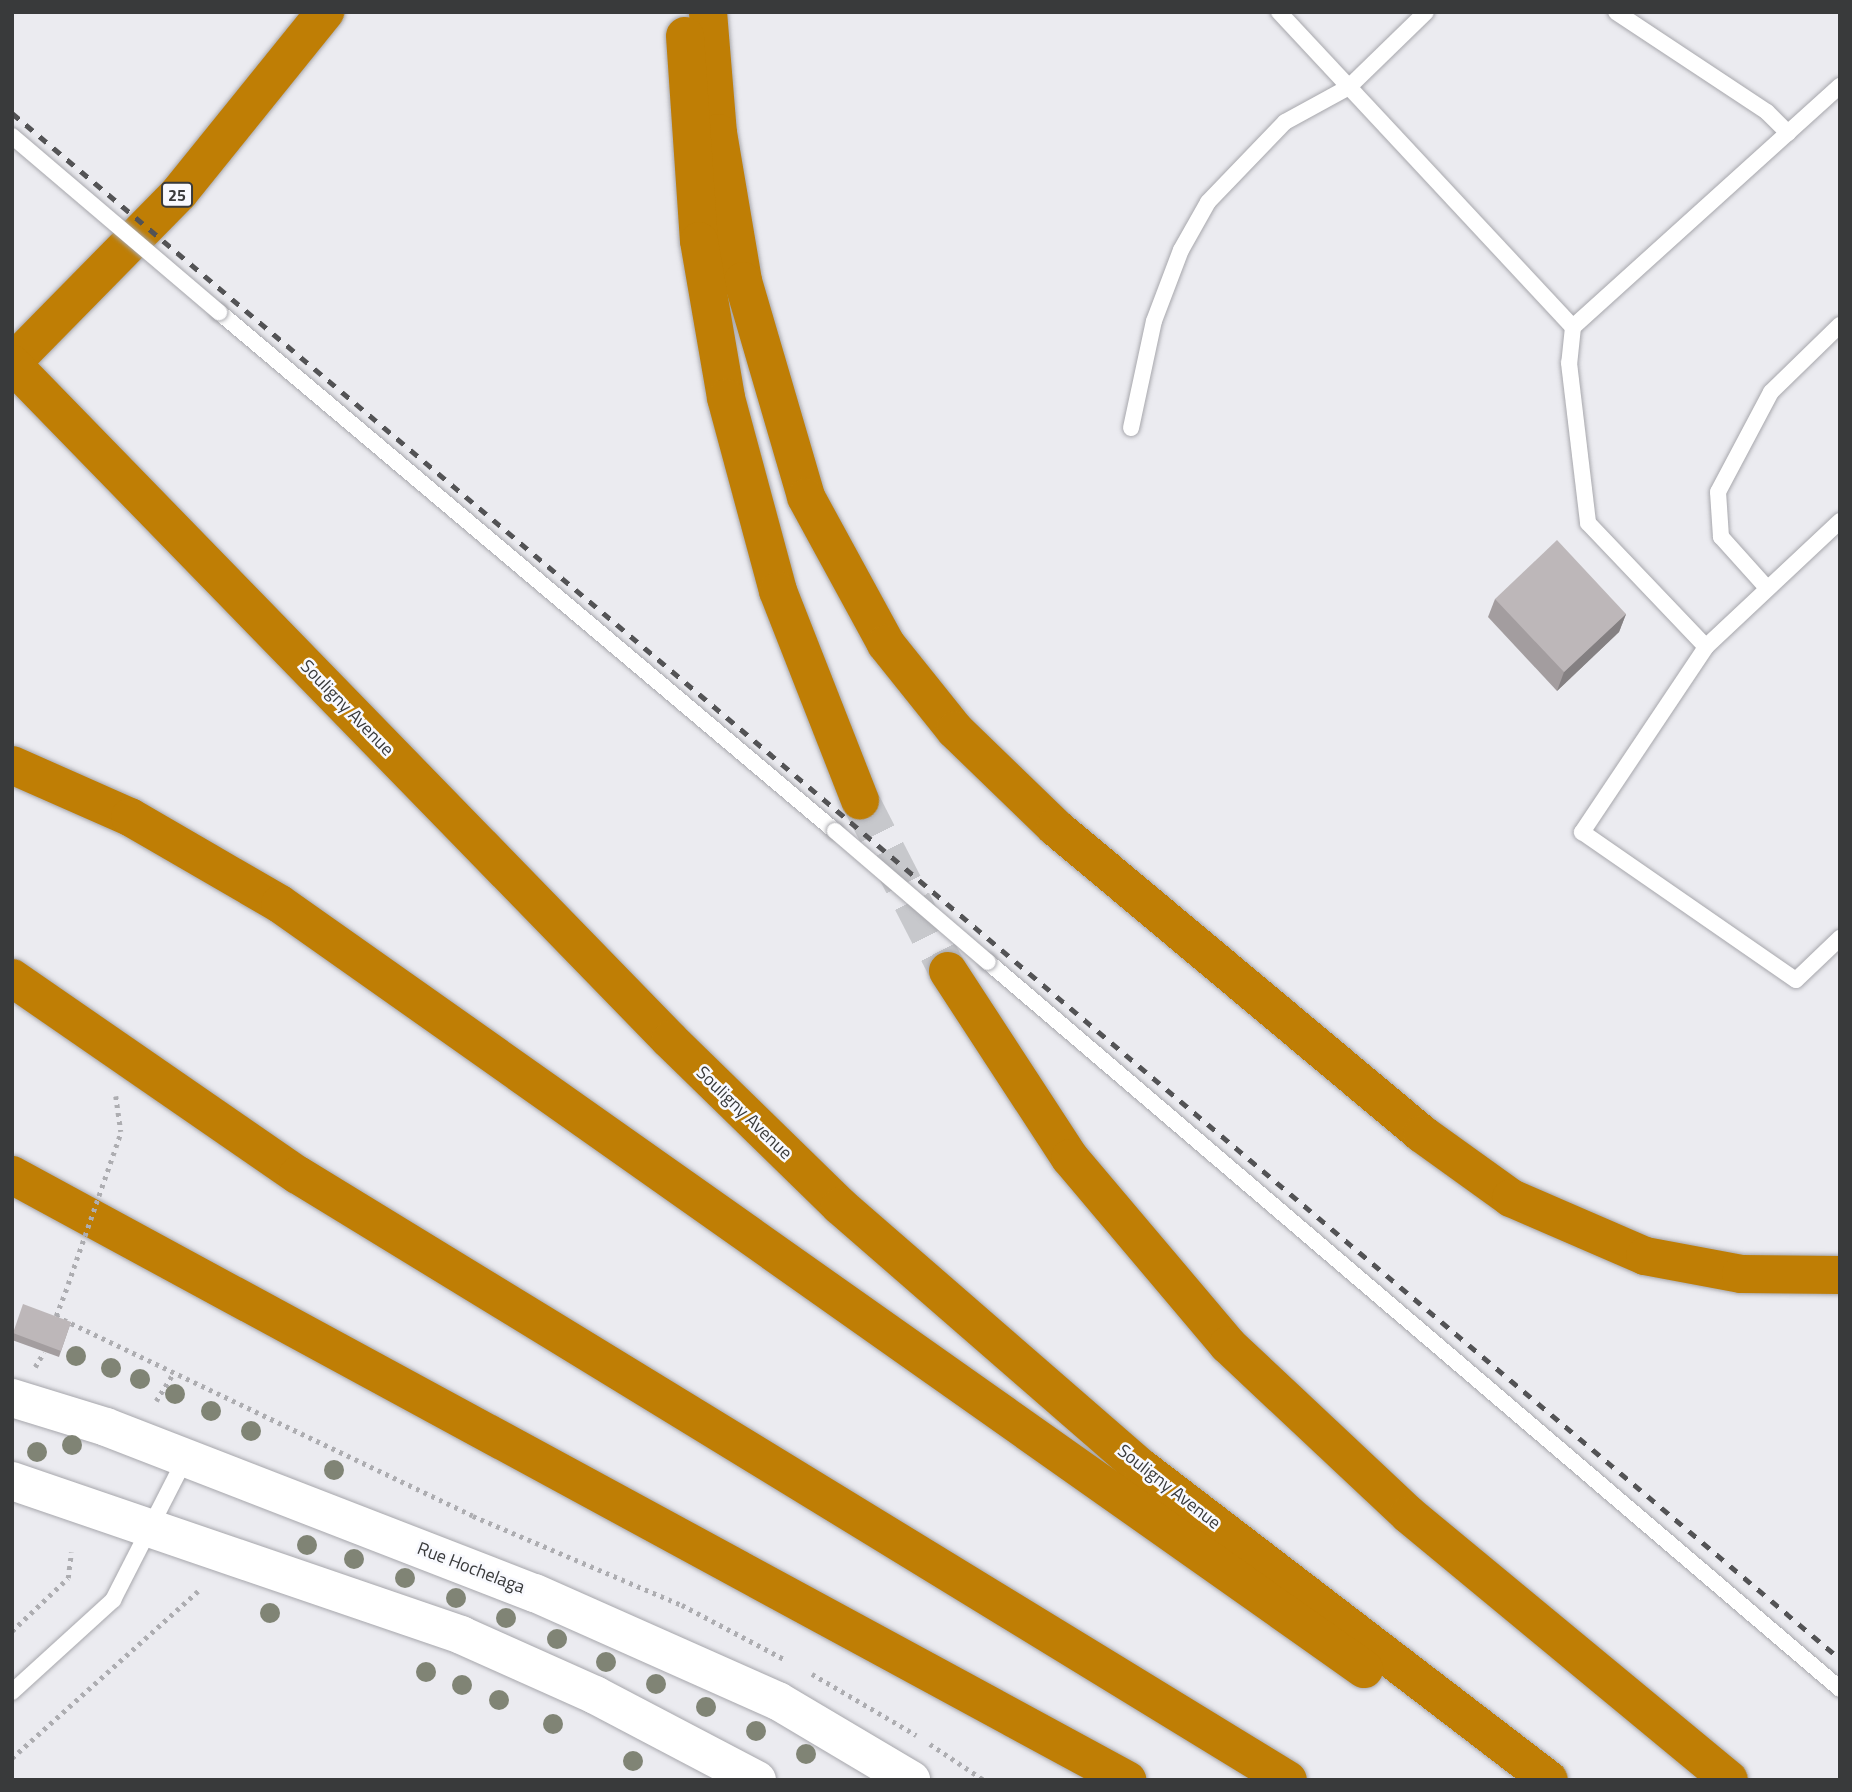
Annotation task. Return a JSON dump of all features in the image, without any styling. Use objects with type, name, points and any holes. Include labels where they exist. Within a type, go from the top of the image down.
[{"type":"highway","name":"25","points":[[12,363],[179,193],[325,12]]},
{"type":"highway","points":[[685,12],[699,241],[726,398],[778,591],[860,800]]},
{"type":"highway","points":[[708,12],[718,133],[743,281],[806,497],[886,644],[955,730],[1066,836],[1422,1135],[1511,1198],[1645,1256],[1741,1274],[1840,1275]]},
{"type":"highway","name":"Souligny Avenue","points":[[12,363],[840,1206],[1143,1469],[1549,1780]]},
{"type":"highway","points":[[19,768],[182,845],[401,986],[1523,1780]]},
{"type":"highway","points":[[948,971],[1070,1158],[1228,1345],[1419,1523],[1729,1780]]},
{"type":"highway","points":[[12,978],[298,1175],[1288,1780]]},
{"type":"highway","points":[[12,1175],[1127,1780]]},
{"type":"main road","name":"Rue Hochelaga","points":[[12,1398],[186,1459],[695,1662],[778,1701],[911,1780]]},
{"type":"main road","points":[[12,1481],[461,1635],[595,1695],[757,1780]]},
{"type":"lane","points":[[1279,12],[1573,327]]},
{"type":"lane","points":[[1131,428],[1154,321],[1181,250],[1208,202],[1285,122],[1349,87],[1426,12]]},
{"type":"lane","points":[[1616,12],[1768,112],[1788,133]]},
{"type":"lane","points":[[1706,647],[1588,523],[1569,363],[1573,327],[1840,86]]},
{"type":"lane","points":[[12,136],[835,831],[1840,1689]]},
{"type":"lane","points":[[1767,588],[1721,537],[1718,492],[1771,392],[1840,325]]},
{"type":"lane","points":[[1840,522],[1706,647],[1582,832],[1796,980],[1840,938]]},
{"type":"lane","points":[[12,1692],[104,1612],[186,1459]]},
{"type":"path","points":[[54,1323],[121,1132]]},
{"type":"path","points":[[56,1315],[173,1374],[566,1554]]},
{"type":"path","points":[[40,1362],[44,1352]]},
{"type":"path","points":[[156,1401],[173,1374]]},
{"type":"path","points":[[12,1630],[68,1578],[71,1552]]},
{"type":"path","points":[[12,1758],[198,1591]]},
{"type":"building","points":[[1557,540],[1626,614],[1564,672],[1495,599]]},
{"type":"building","points":[[23,1304],[71,1322],[61,1351],[13,1333]]},
{"type":"tunnel","points":[[860,800],[948,971]]},
{"type":"railway","points":[[12,113],[1840,1659]]}]
